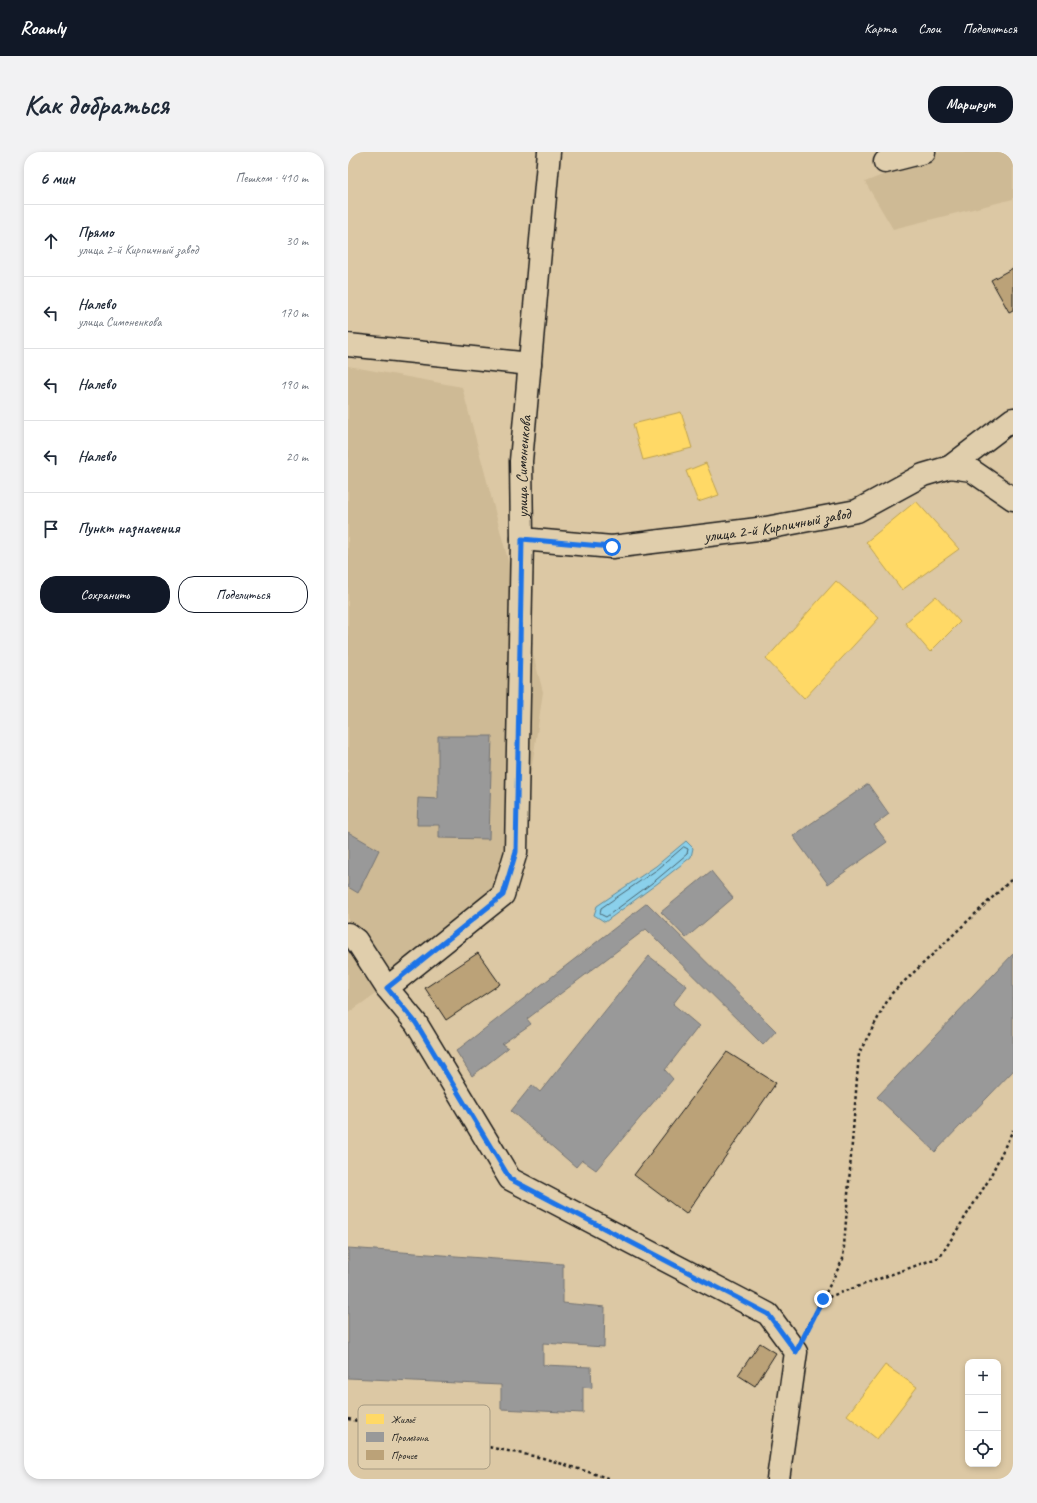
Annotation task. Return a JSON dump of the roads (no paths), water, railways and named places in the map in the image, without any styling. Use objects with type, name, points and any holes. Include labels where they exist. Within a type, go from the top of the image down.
[{"type":"street","name":"улица Симоненкова","points":[[387,988],[503,895],[516,852],[522,539],[521,461],[549,152]]},
{"type":"street","points":[[885,162],[924,152]]},
{"type":"street","points":[[348,345],[530,364]]},
{"type":"street","points":[[950,467],[1013,419]]},
{"type":"street","name":"улица 2-й Кирпичный завод","points":[[522,539],[612,547],[766,528],[857,512],[923,475],[950,467],[972,470],[1013,499]]},
{"type":"street","points":[[348,934],[356,940],[387,988],[416,1023],[510,1179],[768,1314],[796,1352],[778,1479]]},
{"type":"water","points":[[686,841],[693,848],[691,857],[605,922],[594,915],[597,906],[656,866]]}]
